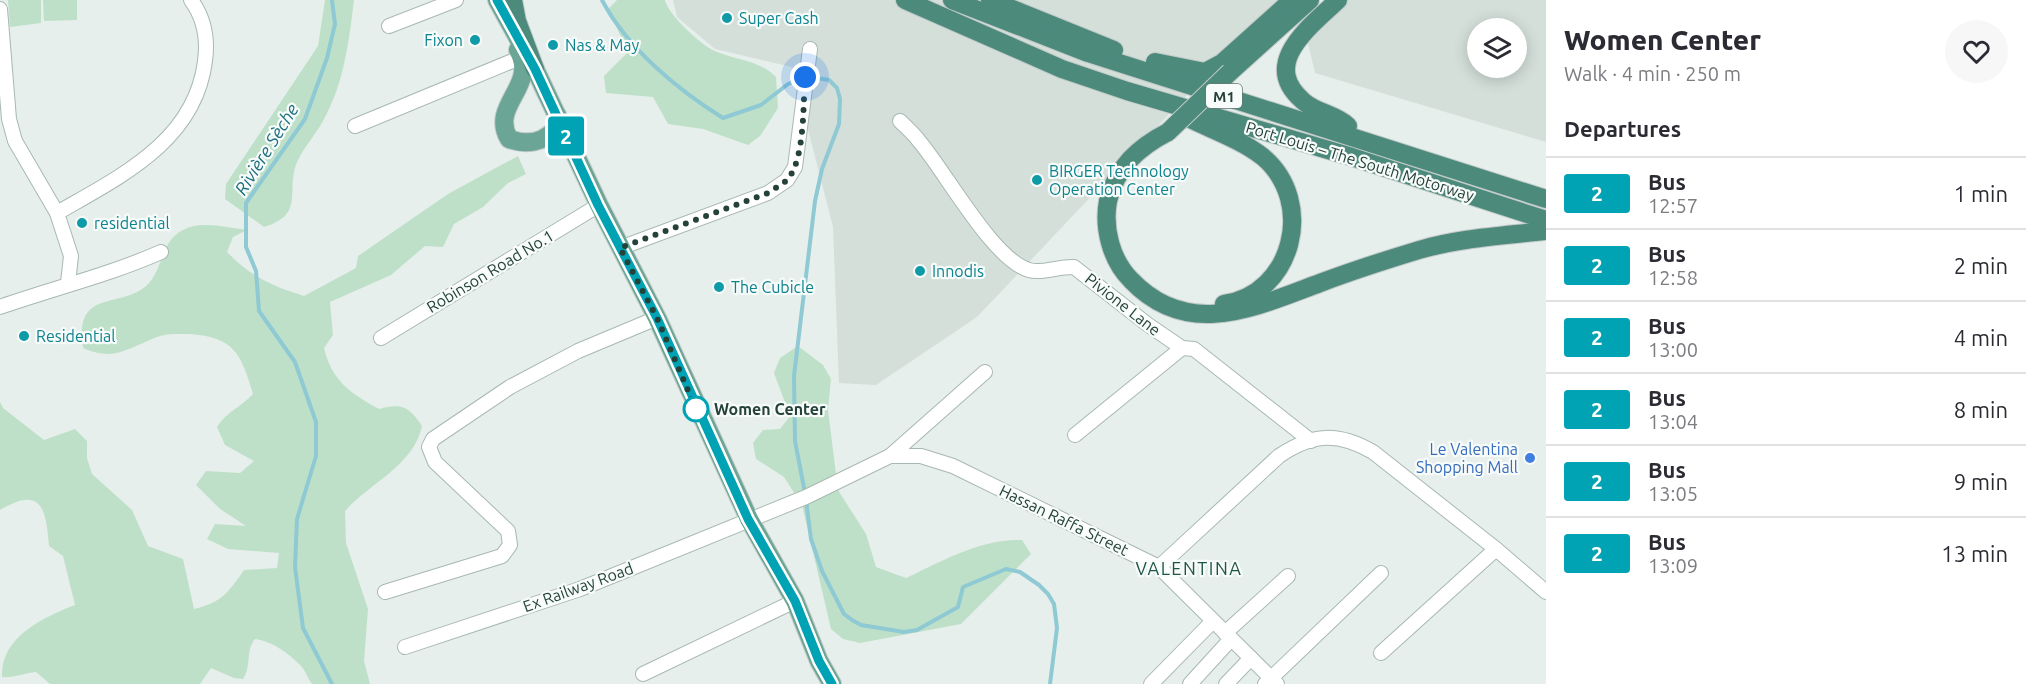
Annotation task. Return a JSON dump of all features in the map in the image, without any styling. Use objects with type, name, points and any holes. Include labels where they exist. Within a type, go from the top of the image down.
[{"type":"highway","points":[[513,0],[528,63]]},
{"type":"highway","name":"Port Louis – The South Motorway","points":[[905,0],[1062,69],[1126,91],[1352,157],[1430,183],[1445,199],[1545,227]]},
{"type":"highway","name":"Port Louis – The South Motorway","points":[[952,0],[1088,53],[1546,199]]},
{"type":"highway","points":[[990,0],[1138,60]]},
{"type":"highway","points":[[1088,53],[1205,72],[1222,63],[1292,0]]},
{"type":"highway","points":[[1126,91],[1213,129],[1264,158],[1280,179],[1290,202],[1294,229],[1286,257],[1268,282],[1245,297],[1229,303],[1199,307],[1161,295],[1131,269],[1119,245],[1115,217],[1124,185],[1136,167],[1168,132],[1230,72],[1310,0]]},
{"type":"highway","points":[[1338,0],[1292,47],[1286,61],[1286,70],[1291,87],[1303,101],[1344,122],[1360,138]]},
{"type":"highway","points":[[1168,132],[1144,145],[1122,168],[1110,193],[1106,212],[1112,248],[1124,274],[1148,297],[1178,310],[1210,314],[1244,310],[1359,269],[1450,242],[1545,227]]},
{"type":"main road","points":[[487,0],[528,63]]},
{"type":"main road","points":[[497,0],[557,115],[598,205],[657,318],[748,519],[795,601],[819,661],[832,684]]},
{"type":"main road","points":[[528,63],[520,89],[505,110],[505,132],[509,138],[530,143],[545,137],[556,128],[557,115]]},
{"type":"main road","points":[[545,137],[574,153]]},
{"type":"street","points":[[57,213],[131,170],[160,148],[185,117],[203,78],[206,52],[203,22],[191,0]]},
{"type":"street","points":[[388,26],[456,0]]},
{"type":"street","points":[[0,9],[9,119],[15,141],[57,213],[71,256],[68,283]]},
{"type":"street","points":[[620,248],[768,193],[787,180],[795,168],[799,146],[810,49]]},
{"type":"street","points":[[355,126],[528,63]]},
{"type":"street","name":"Pivione Lane","points":[[900,121],[919,141],[980,225],[1016,265],[1031,271],[1060,266],[1074,267],[1147,324],[1182,348],[1194,349],[1311,441]]},
{"type":"street","name":"Robinson Road No.1","points":[[381,338],[598,205]]},
{"type":"street","points":[[0,307],[68,283],[109,274],[161,252]]},
{"type":"street","points":[[385,592],[502,556],[510,546],[508,531],[435,462],[429,447],[432,439],[510,387],[578,351],[657,318]]},
{"type":"street","points":[[1075,435],[1175,351],[1182,348]]},
{"type":"street","points":[[890,456],[985,372]]},
{"type":"street","points":[[1159,567],[1279,456],[1293,447],[1330,437],[1350,439],[1373,452],[1496,549],[1546,592]]},
{"type":"street","name":"Hassan Raffa Street","points":[[748,519],[806,497],[890,456],[921,456],[953,466],[1159,567],[1251,658],[1271,682]]},
{"type":"street","name":"Ex Railway Road","points":[[405,647],[580,589],[748,519]]},
{"type":"street","points":[[1381,653],[1496,549]]},
{"type":"street","points":[[1271,682],[1381,573]]},
{"type":"street","points":[[1191,684],[1228,636],[1288,576]]},
{"type":"street","points":[[643,674],[795,601]]},
{"type":"street","points":[[1151,684],[1213,621]]},
{"type":"street","points":[[1226,684],[1251,658]]},
{"type":"shaded area","points":[[673,0],[1277,0],[977,317],[876,385],[839,383],[833,227],[792,67],[715,49],[677,17]]},
{"type":"shaded area","points":[[1347,0],[1546,0],[1546,142],[1315,73],[1307,39]]},
{"type":"green space","points":[[8,0],[41,0],[41,23],[10,27]]},
{"type":"green space","points":[[43,0],[77,0],[77,20],[44,21]]},
{"type":"green space","points":[[325,0],[354,0],[348,47],[341,77],[323,121],[298,160],[294,171],[290,208],[277,222],[264,227],[225,199],[226,184],[318,46]]},
{"type":"green space","points":[[617,0],[665,0],[672,14],[703,44],[717,52],[763,67],[776,77],[778,108],[760,136],[748,145],[703,129],[668,124],[653,97],[606,93],[604,76],[628,52],[608,9]]},
{"type":"green space","points":[[518,156],[526,174],[508,183],[483,207],[454,224],[443,247],[425,246],[391,275],[330,302],[333,335],[324,348],[337,378],[359,397],[379,409],[399,406],[408,410],[422,426],[417,440],[401,463],[345,511],[346,543],[368,609],[364,661],[370,684],[312,684],[302,667],[286,653],[268,642],[255,639],[250,648],[246,674],[243,679],[234,678],[211,668],[200,684],[50,684],[36,672],[2,677],[3,663],[8,651],[26,630],[75,605],[63,556],[49,546],[46,521],[39,505],[25,500],[0,510],[0,402],[3,408],[44,440],[75,429],[87,441],[87,458],[92,474],[132,510],[148,546],[183,559],[194,609],[224,596],[244,570],[277,568],[279,553],[228,549],[207,539],[215,524],[246,526],[220,509],[196,485],[206,471],[240,473],[254,461],[225,445],[217,427],[225,417],[253,394],[240,358],[234,350],[217,339],[189,334],[161,336],[113,354],[94,352],[83,348],[82,329],[85,316],[92,308],[135,293],[146,286],[156,272],[170,241],[183,230],[198,226],[247,230],[233,237],[227,252],[263,280],[304,296],[356,268],[358,256],[448,194]]},
{"type":"green space","points":[[798,346],[823,365],[831,379],[828,410],[838,490],[866,534],[876,567],[906,578],[962,552],[1007,540],[1022,540],[1031,554],[961,624],[860,643],[843,639],[831,629],[802,505],[784,477],[756,459],[753,443],[763,430],[780,429],[790,416],[774,373],[780,358]]},
{"type":"waterway","name":"Rivière Sèche","points":[[332,0],[335,24],[327,58],[305,119],[246,203],[246,247],[256,271],[259,311],[295,362],[316,422],[316,456],[297,519],[295,567],[303,628],[332,684]]},
{"type":"waterway","points":[[602,0],[625,35],[639,51],[672,81],[723,118],[761,105],[788,84],[803,78]]},
{"type":"waterway","points":[[805,493],[795,441],[794,376],[815,201],[822,169],[839,124],[840,99],[837,88],[829,80],[810,77]]},
{"type":"waterway","points":[[806,500],[811,539],[822,571],[844,614],[861,625],[904,632],[917,630],[958,607],[963,587],[1006,569],[1020,572],[1039,585],[1054,604],[1057,628],[1050,684]]},
{"type":"bus line","name":"2","points":[[497,0],[535,69],[598,205],[657,318],[694,405],[748,519],[795,601],[819,661],[832,684]]},
{"type":"place","name":"Super Cash","points":[[727,18]]},
{"type":"place","name":"Fixon","points":[[475,40]]},
{"type":"place","name":"Nas & May","points":[[553,45]]},
{"type":"place","name":"BIRGER Technology Operation Center","points":[[1037,180]]},
{"type":"place","name":"residential","points":[[82,223]]},
{"type":"place","name":"Innodis","points":[[920,271]]},
{"type":"place","name":"The Cubicle","points":[[719,287]]},
{"type":"place","name":"Residential","points":[[24,336]]},
{"type":"place","name":"Women Center","points":[[696,409]]},
{"type":"place","name":"Le Valentina Shopping Mall","points":[[1530,458]]},
{"type":"district","name":"VALENTINA","points":[[1189,568]]},
{"type":"route","points":[[696,409],[657,318],[620,248],[768,193],[787,180],[795,168],[799,146],[805,77]]}]
